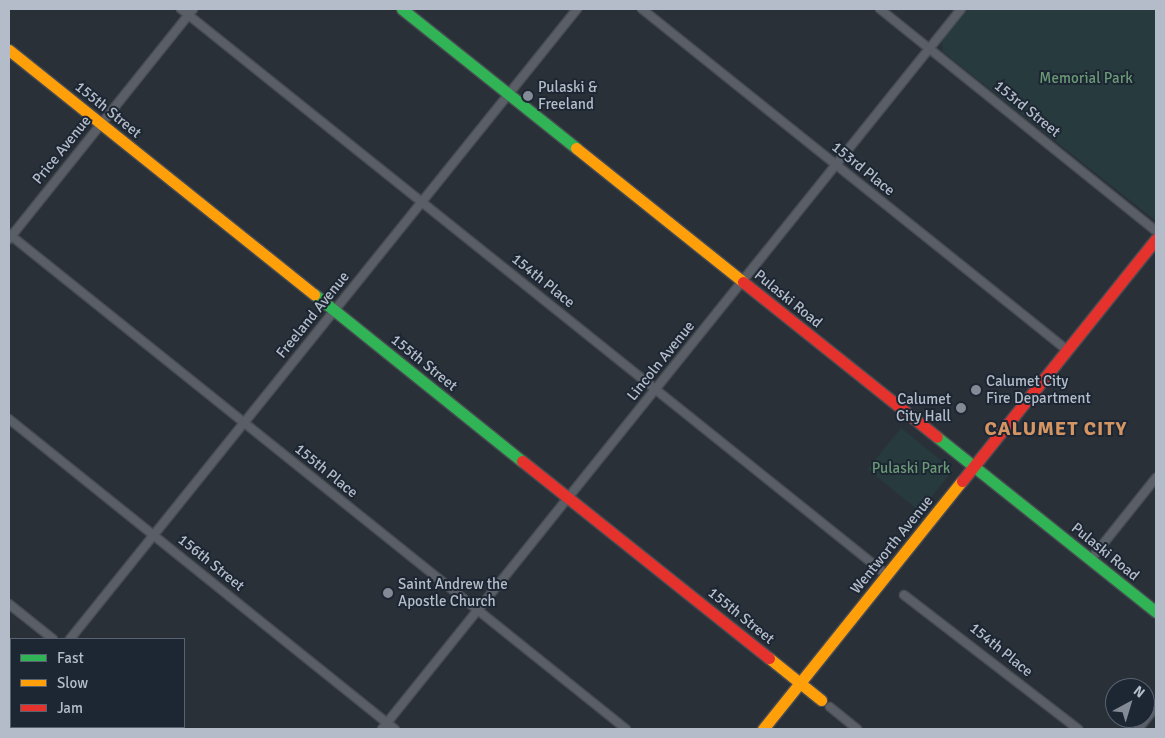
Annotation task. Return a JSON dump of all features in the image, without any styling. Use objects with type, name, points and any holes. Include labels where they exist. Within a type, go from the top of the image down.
[{"type":"street","name":"154th Place","points":[[181,9],[191,12],[422,202],[887,574]]},
{"type":"street","name":"Pulaski Road","points":[[402,9],[1156,612]]},
{"type":"street","name":"Freeland Avenue","points":[[71,638],[577,9]]},
{"type":"street","name":"153rd Place","points":[[642,9],[1067,350]]},
{"type":"street","name":"153rd Street","points":[[880,9],[1156,231]]},
{"type":"street","name":"Lincoln Avenue","points":[[384,726],[960,9]]},
{"type":"street","name":"Price Avenue","points":[[10,236],[191,12]]},
{"type":"street","name":"155th Street","points":[[9,50],[857,729]]},
{"type":"street","name":"155th Place","points":[[10,236],[626,729]]},
{"type":"street","name":"Wentworth Avenue","points":[[763,729],[1156,239]]},
{"type":"street","name":"156th Street","points":[[9,419],[154,535],[384,726],[395,729]]},
{"type":"street","points":[[1091,559],[1156,478]]},
{"type":"street","name":"154th Place","points":[[904,595],[1078,729]]},
{"type":"street","points":[[9,604],[52,638]]},
{"type":"street","points":[[1138,729],[1156,707]]},
{"type":"green space","name":"Memorial Park","points":[[966,9],[1156,9],[1156,221],[943,52],[942,39]]},
{"type":"green space","name":"Pulaski Park","points":[[901,428],[953,470],[920,511],[868,469]]},
{"type":"traffic: fast","points":[[402,9],[576,148]]},
{"type":"traffic: fast","points":[[314,294],[522,461]]},
{"type":"traffic: fast","points":[[937,437],[1156,612]]},
{"type":"traffic: slow","points":[[9,50],[314,294]]},
{"type":"traffic: slow","points":[[576,148],[743,282]]},
{"type":"traffic: slow","points":[[763,729],[962,481]]},
{"type":"traffic: slow","points":[[769,658],[821,700]]},
{"type":"traffic: jam","points":[[962,481],[1156,239]]},
{"type":"traffic: jam","points":[[743,282],[937,437]]},
{"type":"traffic: jam","points":[[522,461],[769,658]]},
{"type":"place","name":"Pulaski & Freeland","points":[[528,96]]},
{"type":"place","name":"Calumet City Fire Department","points":[[976,390]]},
{"type":"place","name":"Calumet City Hall","points":[[961,408]]},
{"type":"place","name":"Saint Andrew the Apostle Church","points":[[388,593]]},
{"type":"district","name":"CALUMET CITY","points":[[1056,428]]}]
